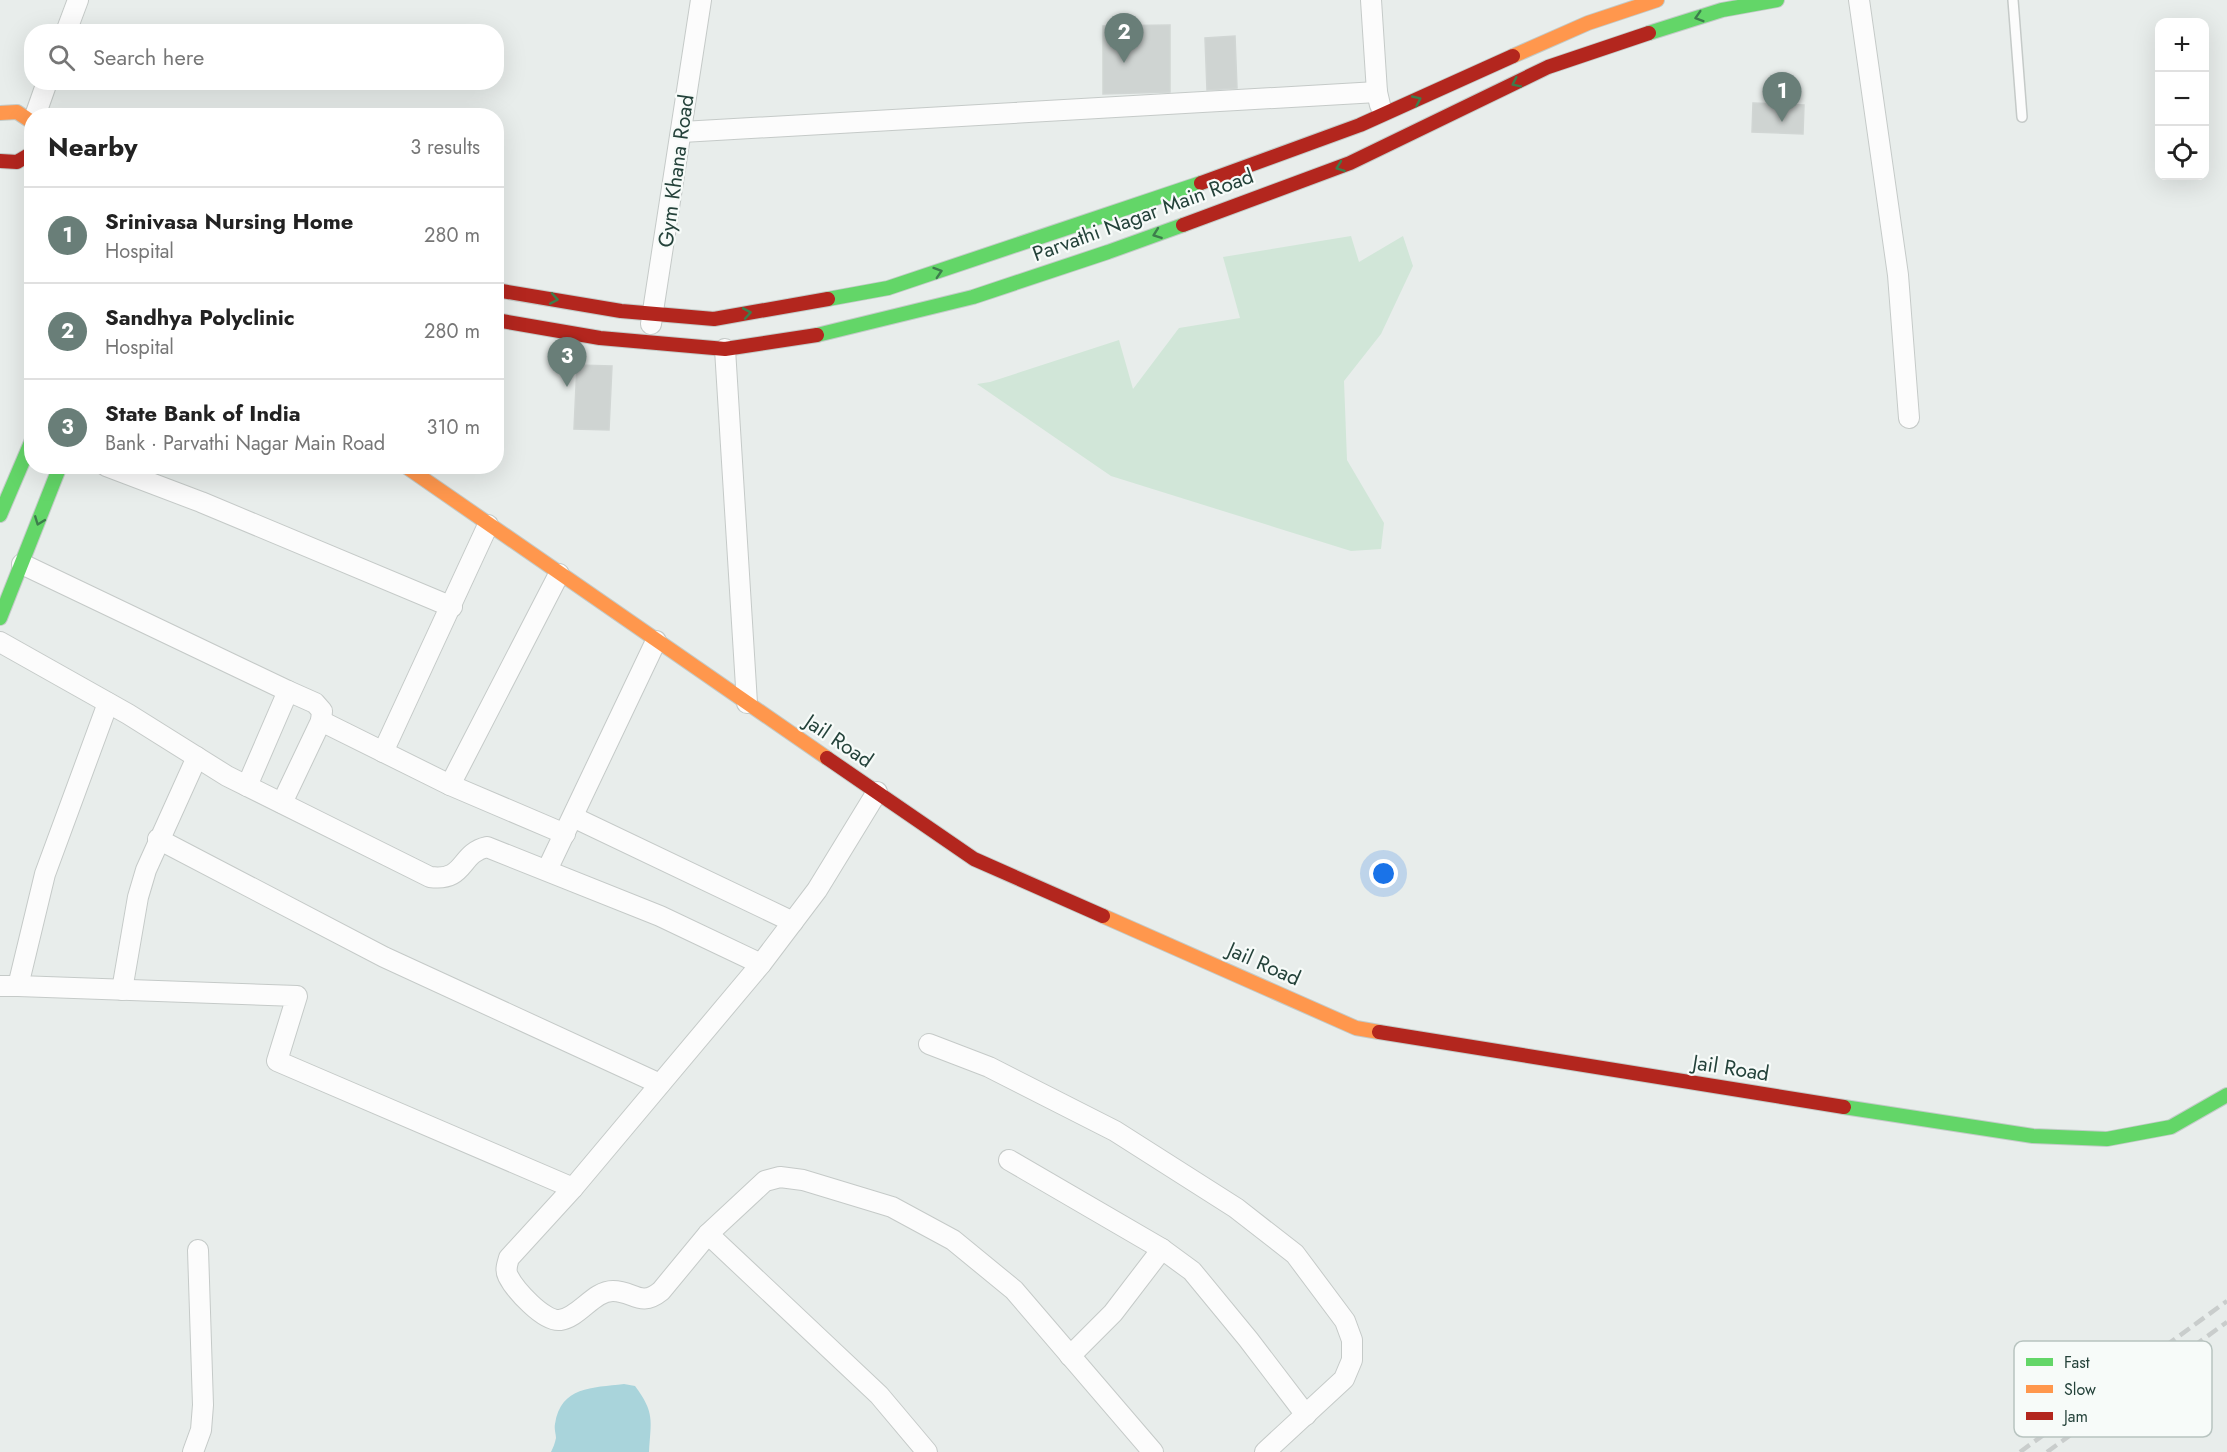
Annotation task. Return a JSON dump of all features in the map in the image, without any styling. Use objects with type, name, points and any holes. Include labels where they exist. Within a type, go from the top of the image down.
[{"type":"main road","name":"Parvathi Nagar Main Road","points":[[504,291],[621,311],[714,319],[888,288],[1178,192],[1384,115],[1588,23],[1657,0]]},
{"type":"main road","name":"Parvathi Nagar Main Road","points":[[504,321],[600,338],[725,349],[803,338],[973,297],[1108,252],[1350,163],[1548,68],[1722,10],[1777,0]]},
{"type":"main road","points":[[8,97],[24,112]]},
{"type":"main road","points":[[0,113],[10,111],[24,115]]},
{"type":"main road","points":[[2,162],[24,159]]},
{"type":"main road","points":[[2,162],[23,174]]},
{"type":"main road","points":[[0,515],[24,459]]},
{"type":"main road","points":[[0,618],[57,474]]},
{"type":"main road","name":"Jail Road","points":[[416,474],[974,859],[1356,1028],[1769,1096],[2033,1136],[2107,1139],[2171,1127],[2227,1095]]},
{"type":"street","points":[[69,24],[78,0]]},
{"type":"street","name":"Gym Khana Road","points":[[651,342],[652,314],[663,260],[701,0]]},
{"type":"street","points":[[1371,0],[1377,92],[1384,115],[1382,148]]},
{"type":"street","points":[[1859,0],[1898,275],[1909,418]]},
{"type":"street","points":[[34,108],[43,90]]},
{"type":"street","points":[[682,132],[1377,92]]},
{"type":"street","points":[[725,349],[747,704]]},
{"type":"street","points":[[127,474],[201,502],[452,607]]},
{"type":"street","points":[[383,752],[488,525]]},
{"type":"street","points":[[22,564],[315,704],[322,711],[321,721],[282,803]]},
{"type":"street","points":[[450,784],[559,574]]},
{"type":"street","points":[[547,870],[656,641]]},
{"type":"street","points":[[0,642],[247,786],[430,877],[443,879],[453,876],[477,849],[487,847],[660,916],[761,964]]},
{"type":"street","points":[[247,786],[288,691]]},
{"type":"street","points":[[108,703],[45,874],[9,986],[297,996],[276,1061],[573,1188]]},
{"type":"street","points":[[321,721],[450,784],[569,825],[793,922]]},
{"type":"street","points":[[122,990],[138,897],[146,870],[158,839],[197,757]]},
{"type":"street","points":[[877,792],[817,890],[793,922],[761,964],[573,1188],[508,1258],[506,1268],[508,1277],[542,1315],[550,1319],[560,1320],[572,1316],[602,1294],[612,1291],[642,1300],[652,1298],[661,1291],[708,1234],[765,1181],[780,1177],[824,1185],[892,1207],[953,1240],[1014,1290],[1153,1452]]},
{"type":"street","points":[[158,839],[384,957],[660,1084]]},
{"type":"street","points":[[929,1044],[989,1067],[1115,1131],[1236,1208],[1295,1254],[1345,1321],[1352,1341],[1352,1360],[1344,1379],[1265,1452]]},
{"type":"street","points":[[1009,1160],[1162,1249],[1192,1271],[1306,1414]]},
{"type":"street","points":[[708,1234],[879,1395],[927,1452]]},
{"type":"street","points":[[1070,1356],[1113,1313],[1162,1249]]},
{"type":"street","points":[[193,1452],[201,1430],[203,1406],[198,1250]]},
{"type":"lane","points":[[2013,0],[2022,117]]},
{"type":"green space","points":[[1351,236],[1359,262],[1403,236],[1413,266],[1381,334],[1344,381],[1347,460],[1384,523],[1381,549],[1351,551],[1111,476],[977,384],[990,382],[1119,340],[1133,389],[1179,328],[1240,318],[1223,257]]},
{"type":"water","points":[[624,1384],[635,1386],[649,1410],[651,1424],[649,1452],[551,1452],[556,1438],[555,1424],[558,1412],[564,1402],[580,1391],[590,1388]]},
{"type":"building","points":[[1170,25],[1170,92],[1103,94],[1103,26]]},
{"type":"building","points":[[1235,36],[1237,88],[1207,90],[1205,38]]},
{"type":"building","points":[[1753,103],[1804,105],[1803,134],[1752,132]]},
{"type":"building","points":[[577,365],[612,366],[609,430],[574,429]]},
{"type":"railway","points":[[2172,1341],[2227,1301]]},
{"type":"railway","points":[[2201,1341],[2227,1322]]},
{"type":"railway","points":[[2020,1452],[2041,1437]]},
{"type":"railway","points":[[2047,1452],[2068,1437]]},
{"type":"traffic: fast","points":[[1649,33],[1722,10],[1777,0]]},
{"type":"traffic: fast","points":[[828,299],[888,288],[1201,183]]},
{"type":"traffic: fast","points":[[817,335],[973,297],[1183,225]]},
{"type":"traffic: fast","points":[[0,515],[24,459]]},
{"type":"traffic: fast","points":[[0,618],[57,474]]},
{"type":"traffic: fast","points":[[1844,1107],[2033,1136],[2107,1139],[2171,1127],[2227,1095]]},
{"type":"traffic: slow","points":[[1513,56],[1588,23],[1657,0]]},
{"type":"traffic: slow","points":[[0,113],[17,112],[24,117]]},
{"type":"traffic: slow","points":[[417,474],[827,758]]},
{"type":"traffic: slow","points":[[1103,916],[1356,1028],[1379,1032]]},
{"type":"traffic: jam","points":[[1183,225],[1350,163],[1548,67],[1649,33]]},
{"type":"traffic: jam","points":[[1201,183],[1360,125],[1513,56]]},
{"type":"traffic: jam","points":[[0,161],[17,162],[24,158]]},
{"type":"traffic: jam","points":[[504,291],[621,311],[714,319],[828,299]]},
{"type":"traffic: jam","points":[[504,321],[600,338],[725,349],[817,335]]},
{"type":"traffic: jam","points":[[827,758],[974,859],[1103,916]]},
{"type":"traffic: jam","points":[[1379,1032],[1844,1107]]},
{"type":"place","name":"Sandhya Polyclinic","points":[[1124,63]]},
{"type":"place","name":"Srinivasa Nursing Home","points":[[1782,122]]},
{"type":"place","name":"State Bank of India","points":[[567,387]]}]
